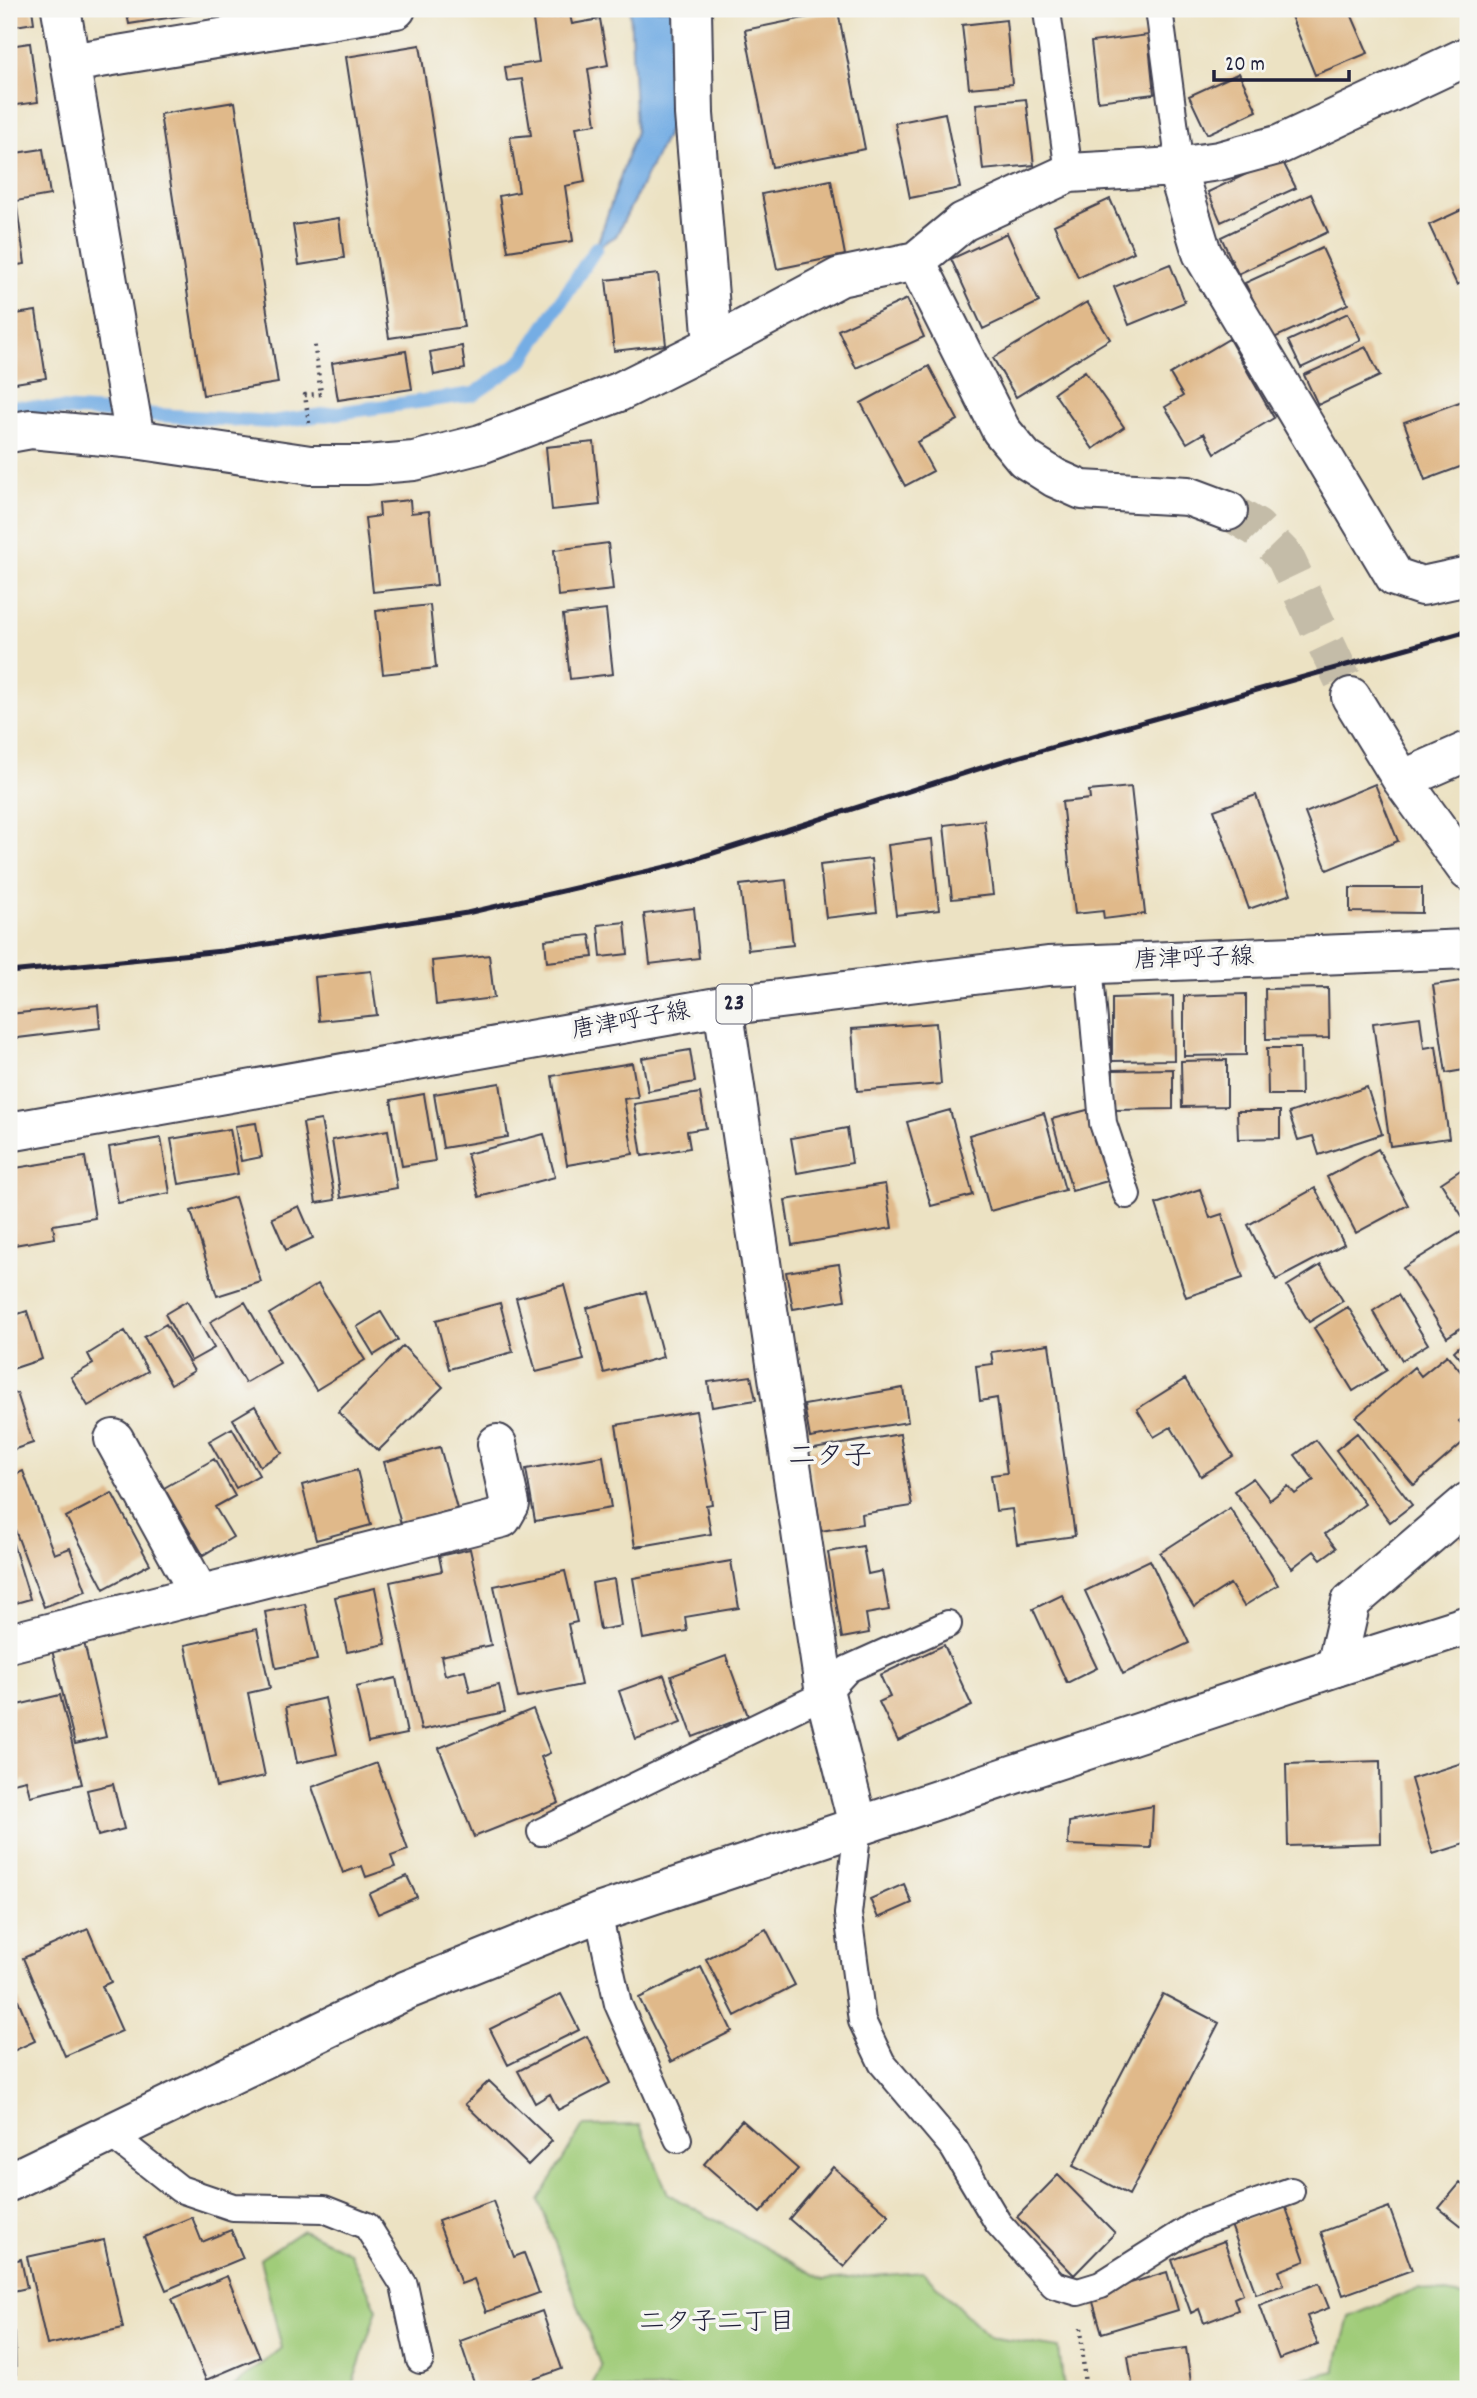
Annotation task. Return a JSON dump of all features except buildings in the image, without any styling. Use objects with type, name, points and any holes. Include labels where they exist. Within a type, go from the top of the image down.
[{"type":"street","points":[[61,9],[135,439]]},
{"type":"street","points":[[70,63],[396,9]]},
{"type":"street","points":[[692,9],[695,114],[713,345]]},
{"type":"street","points":[[9,433],[32,429],[135,439],[310,465],[366,465],[414,461],[481,444],[619,391],[713,345],[840,277],[916,261],[963,222],[1069,173],[1176,167],[1219,161],[1281,144],[1468,56]]},
{"type":"street","points":[[1176,167],[1202,253],[1395,577],[1422,586],[1468,576]]},
{"type":"street","points":[[916,261],[1001,430],[1025,458],[1055,478],[1082,490],[1188,496],[1228,512]]},
{"type":"street","points":[[1351,697],[1402,780],[1468,871]]},
{"type":"street","points":[[1402,780],[1468,751]]},
{"type":"street","name":"唐津呼子線","points":[[9,1132],[723,1006],[1048,966],[1468,949]]},
{"type":"street","points":[[723,1006],[825,1694],[858,1825]]},
{"type":"street","points":[[114,1439],[200,1595]]},
{"type":"street","points":[[9,1643],[502,1518],[510,1504],[497,1444]]},
{"type":"street","points":[[1336,1667],[1351,1602],[1468,1502]]},
{"type":"street","points":[[9,2182],[407,1990],[598,1913],[1468,1625]]},
{"type":"lane","points":[[1159,9],[1177,145],[1176,167]]},
{"type":"lane","points":[[1047,11],[1069,173]]},
{"type":"lane","points":[[1089,964],[1103,1124],[1127,1195]]},
{"type":"lane","points":[[541,1832],[825,1694],[848,1669],[948,1624]]},
{"type":"lane","points":[[858,1825],[848,1914],[862,2021],[882,2063],[953,2147],[998,2223],[1054,2285],[1078,2292],[1101,2285],[1196,2224],[1291,2191]]},
{"type":"lane","points":[[598,1913],[618,2004],[678,2139]]},
{"type":"lane","points":[[109,2133],[180,2189],[233,2207],[324,2209],[367,2227],[404,2284],[420,2360]]},
{"type":"path","points":[[310,427],[304,395],[321,394],[314,341]]},
{"type":"path","points":[[1078,2292],[1085,2389]]},
{"type":"green space","points":[[640,2125],[668,2194],[824,2280],[923,2272],[989,2337],[1059,2348],[1064,2389],[590,2389],[601,2367],[539,2200],[583,2126]]},
{"type":"green space","points":[[303,2230],[349,2252],[377,2309],[351,2389],[230,2389],[282,2348],[260,2259]]},
{"type":"green space","points":[[1418,2288],[1468,2297],[1468,2389],[1258,2389],[1335,2371],[1349,2317]]},
{"type":"water","points":[[630,9],[675,9],[677,114],[616,236],[596,248],[636,131]]},
{"type":"waterway","points":[[9,406],[272,422],[474,394],[522,361],[596,248]]},
{"type":"tunnel","points":[[1228,511],[1257,528],[1285,557],[1351,697]]},
{"type":"railway","points":[[9,972],[222,951],[467,913],[679,864],[1000,762],[1468,631]]},
{"type":"district","name":"二タ子","points":[[830,1459]]},
{"type":"district","name":"二タ子二丁目","points":[[717,2323]]}]
